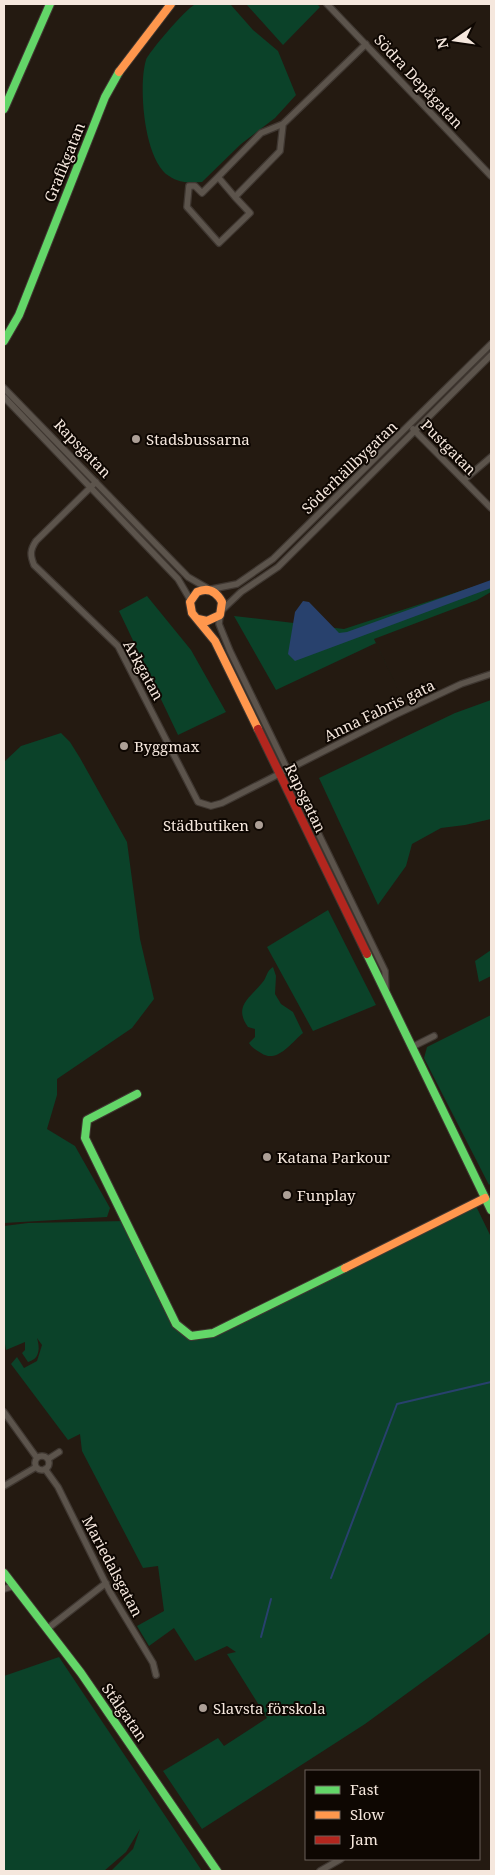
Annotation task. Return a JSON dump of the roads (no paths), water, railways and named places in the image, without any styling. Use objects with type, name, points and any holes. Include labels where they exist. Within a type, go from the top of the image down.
[{"type":"street","points":[[4,109],[50,4]]},
{"type":"street","name":"Grafikgatan","points":[[4,341],[19,315],[105,96],[117,74],[171,4]]},
{"type":"street","name":"Södra Depågatan","points":[[328,4],[491,176]]},
{"type":"street","points":[[218,177],[250,213],[219,243],[187,207],[189,186],[195,186],[202,193],[261,133],[283,124],[366,44]]},
{"type":"street","points":[[235,196],[280,152],[283,124]]},
{"type":"street","name":"Söderhällbygatan","points":[[209,589],[237,584],[261,569],[410,426],[491,344]]},
{"type":"street","name":"Söderhällbygatan","points":[[221,612],[241,592],[278,567],[491,355]]},
{"type":"street","name":"Rapsgatan","points":[[4,388],[91,487],[178,579],[190,600]]},
{"type":"street","name":"Rapsgatan","points":[[4,397],[24,412],[96,482],[188,577],[209,589]]},
{"type":"street","name":"Pustgatan","points":[[410,426],[491,508]]},
{"type":"street","points":[[464,480],[491,457]]},
{"type":"street","name":"Arkgatan","points":[[96,482],[36,541],[31,549],[34,565],[118,646],[198,802],[211,806],[222,803],[280,775]]},
{"type":"street","points":[[209,589],[221,598],[221,612],[212,620],[198,619],[191,611],[190,600],[196,592],[209,589]]},
{"type":"street","name":"Rapsgatan","points":[[221,612],[219,624],[230,651],[385,971],[386,990]]},
{"type":"street","name":"Rapsgatan","points":[[198,619],[215,641],[378,978],[386,990],[491,1210]]},
{"type":"street","name":"Anna Fabris gata","points":[[280,775],[421,703],[462,684],[491,674]]},
{"type":"street","points":[[412,1047],[434,1036]]},
{"type":"street","points":[[137,1094],[87,1120],[85,1138],[176,1324],[190,1336],[213,1332],[485,1198]]},
{"type":"street","points":[[4,1412],[37,1458],[36,1467]]},
{"type":"street","points":[[48,1459],[59,1452]]},
{"type":"street","points":[[37,1458],[42,1456],[48,1459]]},
{"type":"street","points":[[36,1467],[40,1470],[45,1469],[48,1466],[48,1459]]},
{"type":"street","points":[[4,1486],[36,1467]]},
{"type":"street","name":"Mariedalsgatan","points":[[45,1469],[58,1487],[106,1583],[153,1663],[156,1675]]},
{"type":"street","name":"Stålgatan","points":[[4,1573],[148,1769],[217,1871]]},
{"type":"street","points":[[47,1629],[106,1583]]},
{"type":"street","points":[[4,1589],[14,1586]]},
{"type":"street","points":[[320,1871],[339,1860]]},
{"type":"water","points":[[491,580],[491,588],[295,661],[288,654],[295,612],[303,601],[309,602],[339,633],[347,632]]},
{"type":"waterway","points":[[331,1578],[397,1404],[491,1382]]},
{"type":"waterway","points":[[261,1637],[271,1599]]},
{"type":"place","name":"Stadsbussarna","points":[[136,439]]},
{"type":"place","name":"Byggmax","points":[[124,746]]},
{"type":"place","name":"Städbutiken","points":[[259,825]]},
{"type":"place","name":"Katana Parkour","points":[[267,1157]]},
{"type":"place","name":"Funplay","points":[[287,1195]]},
{"type":"place","name":"Slavsta förskola","points":[[203,1708]]}]
